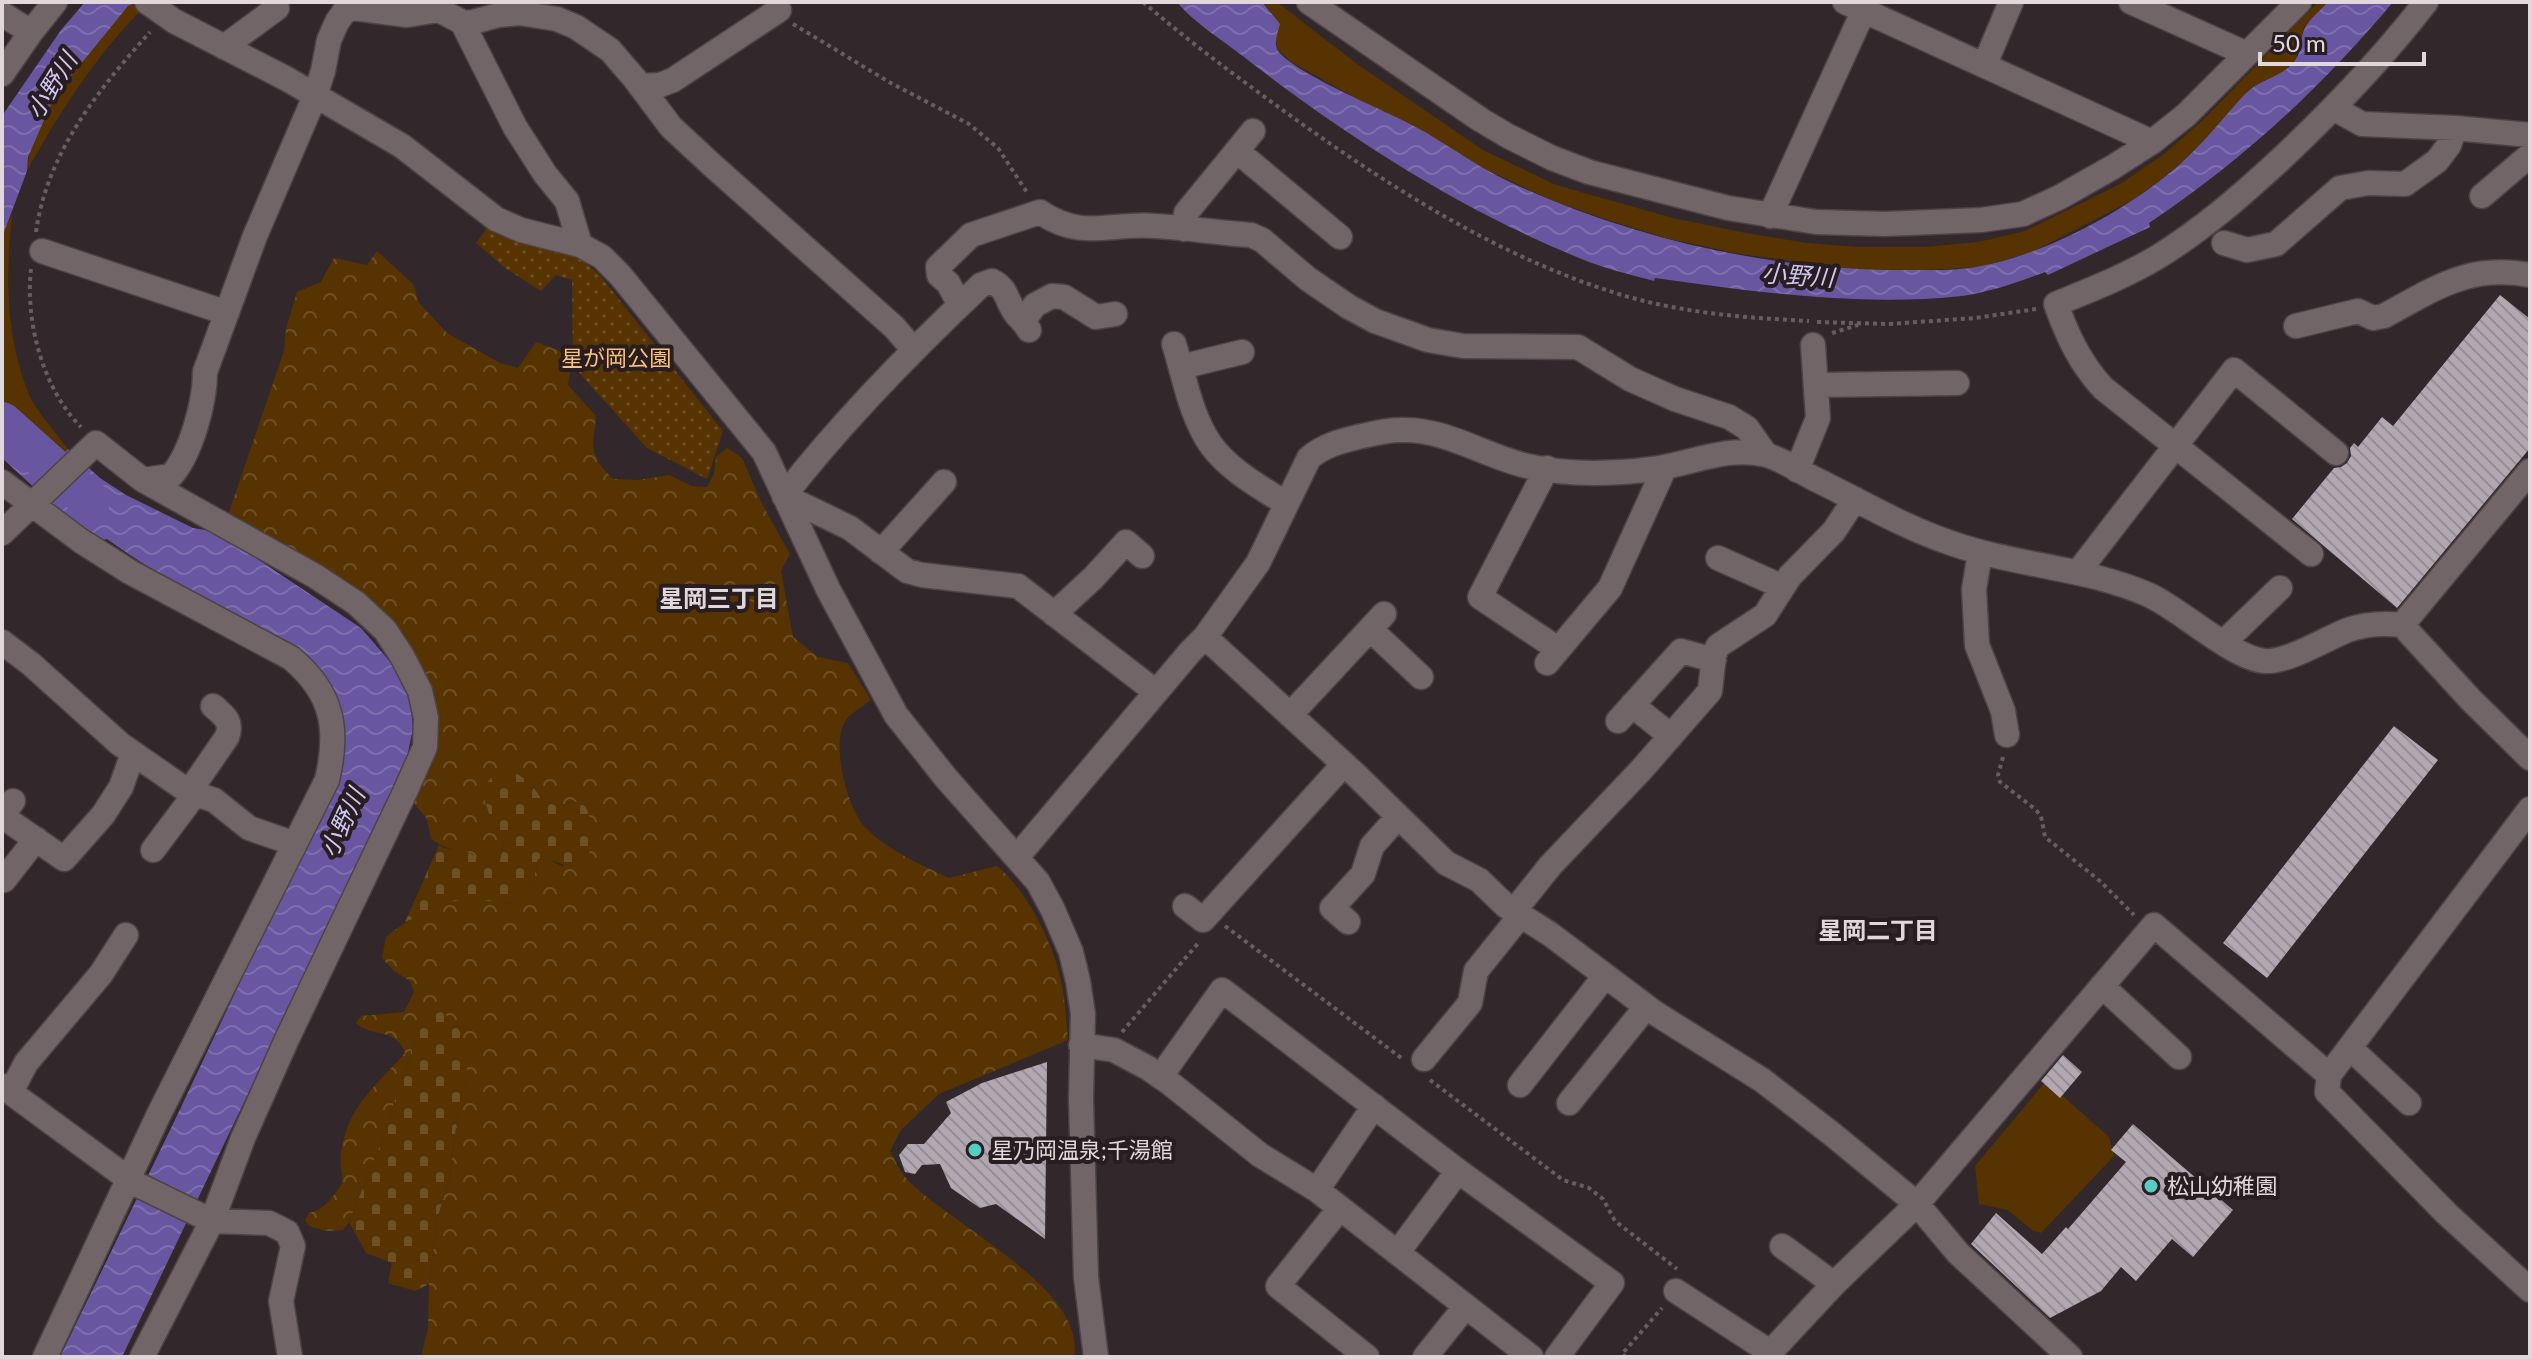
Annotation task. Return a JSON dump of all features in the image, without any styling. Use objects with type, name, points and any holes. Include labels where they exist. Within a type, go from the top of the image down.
[{"type":"street","points":[[2,74],[55,2]]},
{"type":"street","points":[[1309,2],[1481,120],[1552,158],[1623,181],[1728,208],[1816,222],[1885,224],[1981,220],[2023,214],[2060,197],[2152,142],[2186,115],[2299,2]]},
{"type":"street","points":[[1985,64],[2011,2]]},
{"type":"street","points":[[2131,2],[2247,54]]},
{"type":"street","points":[[2311,554],[2103,388],[2086,369],[2067,335],[2056,304],[2108,283],[2156,257],[2243,194],[2335,109],[2395,43],[2426,2]]},
{"type":"street","points":[[143,480],[171,476],[181,465],[205,392],[205,372],[255,236],[315,96],[329,40],[344,12],[353,8],[407,15],[438,6],[462,22],[519,13],[557,19],[576,27],[610,50],[671,127],[894,327],[913,349]]},
{"type":"street","points":[[1770,216],[1854,7],[2152,142]]},
{"type":"street","points":[[224,47],[277,8]]},
{"type":"street","points":[[157,9],[402,146],[496,219],[521,230],[580,245],[602,257],[764,452],[828,589],[896,715],[946,778],[1038,882],[1071,952],[1083,1014],[1081,1099],[1086,1277],[1096,1357]]},
{"type":"street","points":[[640,86],[660,85],[673,80],[779,10]]},
{"type":"street","points":[[2,14],[31,32]]},
{"type":"street","points":[[462,22],[515,127],[545,174],[567,201],[580,245]]},
{"type":"street","points":[[2335,109],[2362,124],[2530,135]]},
{"type":"street","points":[[2224,243],[2247,250],[2276,244],[2340,188],[2368,183],[2405,184],[2437,161],[2449,145],[2455,128]]},
{"type":"street","points":[[1184,229],[1186,213],[1253,131]]},
{"type":"street","points":[[1237,151],[1333,224]]},
{"type":"street","points":[[2482,196],[2530,155]]},
{"type":"street","points":[[960,305],[948,283],[939,275],[938,267],[971,235],[1040,212],[1056,223],[1073,228],[1153,226],[1251,235],[1262,240],[1308,279],[1375,321],[1428,340],[1463,346],[1578,347],[1630,379],[1675,399],[1729,417],[1747,428],[1766,455]]},
{"type":"street","points":[[36,252],[227,313]]},
{"type":"street","points":[[2296,326],[2358,311],[2373,318],[2384,316],[2453,279],[2469,274],[2506,271],[2530,275]]},
{"type":"street","points":[[784,496],[913,349],[981,285],[992,281],[1006,291],[1026,325],[1035,305],[1052,296],[1064,297],[1100,320]]},
{"type":"street","points":[[1797,470],[1818,418],[1813,345]]},
{"type":"street","points":[[1236,358],[1178,356],[1197,416],[1210,444],[1211,458],[1285,503]]},
{"type":"street","points":[[2078,572],[2234,370],[2336,453]]},
{"type":"street","points":[[1816,385],[1957,383]]},
{"type":"street","points":[[1017,857],[1205,637],[1258,563],[1309,458],[1341,441],[1400,430],[1422,431],[1451,438],[1527,466],[1577,472],[1665,467],[1724,453],[1766,455],[1910,528],[1980,553],[2078,572],[2126,585],[2160,601],[2244,654],[2264,661],[2283,658],[2351,629],[2381,623],[2402,625],[2530,758]]},
{"type":"street","points":[[2,533],[91,448],[315,576],[356,603],[385,630],[402,656],[420,691],[426,718],[425,747],[420,759],[142,1357]]},
{"type":"street","points":[[1547,468],[1480,597],[1552,656],[1610,588],[1665,467]]},
{"type":"street","points":[[2402,625],[2530,471]]},
{"type":"street","points":[[2,482],[35,502],[130,572],[291,658],[319,687],[328,707],[333,731],[333,754],[327,780],[45,1357]]},
{"type":"street","points":[[881,552],[944,482]]},
{"type":"street","points":[[784,496],[850,528],[907,571],[1018,586],[1156,692]]},
{"type":"street","points":[[1422,1069],[1470,1003],[1476,971],[1550,866],[1642,769],[1710,691],[1718,646],[1765,615],[1790,576],[1834,531],[1855,499]]},
{"type":"street","points":[[1054,614],[1126,542],[1142,556]]},
{"type":"street","points":[[1980,553],[1974,589],[1977,645],[2003,711],[2007,735]]},
{"type":"street","points":[[1718,558],[1783,587]]},
{"type":"street","points":[[2224,642],[2280,588]]},
{"type":"street","points":[[1290,715],[1377,622],[1422,677]]},
{"type":"street","points":[[1205,637],[1344,764],[1446,863],[1479,880],[1517,913],[1646,1007],[1762,1080],[1917,1204],[1958,1253],[2070,1357]]},
{"type":"street","points":[[2,642],[133,753],[192,793],[214,800],[249,828],[295,844]]},
{"type":"street","points":[[1671,736],[1625,713],[1681,651],[1714,660]]},
{"type":"street","points":[[153,850],[231,728],[229,720],[213,706]]},
{"type":"street","points":[[13,801],[2,816],[64,859],[103,815],[121,787],[133,753]]},
{"type":"street","points":[[1185,906],[1203,920],[1264,836],[1344,764]]},
{"type":"street","points":[[2530,809],[2329,1075],[2327,1092],[2447,1214],[2530,1290]]},
{"type":"street","points":[[1348,922],[1332,908],[1363,874],[1372,846],[1398,817]]},
{"type":"street","points":[[17,876],[36,839]]},
{"type":"street","points":[[1676,1291],[1768,1355],[1834,1284],[1917,1204],[2154,925],[2329,1075]]},
{"type":"street","points":[[126,935],[101,974],[6,1089],[131,1181],[207,1218],[269,1223],[287,1232],[293,1246],[281,1301],[290,1357]]},
{"type":"street","points":[[1518,1084],[1605,976]]},
{"type":"street","points":[[2102,986],[2179,1057]]},
{"type":"street","points":[[1161,1076],[1222,990],[1458,1171],[1612,1283],[1557,1357]]},
{"type":"street","points":[[1569,1103],[1646,1007]]},
{"type":"street","points":[[1081,1045],[1114,1050],[1161,1076],[1260,1155],[1317,1190],[1531,1357]]},
{"type":"street","points":[[2350,1048],[2409,1103]]},
{"type":"street","points":[[1317,1190],[1374,1106]]},
{"type":"street","points":[[1398,1252],[1458,1171]]},
{"type":"street","points":[[1340,1208],[1278,1286],[1367,1357]]},
{"type":"street","points":[[1782,1246],[1834,1284]]},
{"type":"street","points":[[1425,1357],[1466,1306]]},
{"type":"path","points":[[1143,2],[1208,56],[1351,159],[1427,207],[1556,272],[1624,296],[1690,311],[1758,318],[1889,324],[1975,318],[2056,304]]},
{"type":"path","points":[[91,448],[57,396],[42,366],[33,320],[36,252],[47,183],[63,146],[129,55],[157,9]]},
{"type":"path","points":[[779,10],[801,29],[985,136],[998,148],[1040,212]]},
{"type":"path","points":[[1813,345],[1821,336],[1864,323]]},
{"type":"path","points":[[2007,735],[1998,775],[2000,782],[2041,816],[2045,837],[2100,881],[2150,930]]},
{"type":"path","points":[[1218,920],[1422,1069],[1563,1180],[1589,1188],[1603,1199],[1615,1221],[1687,1278],[1622,1354],[1626,1357]]},
{"type":"path","points":[[1108,1049],[1208,932]]},
{"type":"green space","points":[[150,2],[115,39],[82,82],[27,171],[31,147],[51,103],[80,62],[128,6]]},
{"type":"green space","points":[[1262,2],[1277,2],[1357,64],[1483,150],[1556,185],[1673,218],[1746,233],[1858,247],[1925,247],[1978,242],[2025,231],[2120,184],[2164,154],[2204,119],[2318,2],[2328,2],[2304,27],[2296,59],[2283,72],[2248,91],[2217,129],[2177,167],[2135,199],[2032,252],[1980,267],[1856,270],[1740,254],[1665,238],[1551,200],[1474,164],[1291,62],[1278,50],[1270,10]]},
{"type":"green space","points":[[12,214],[9,304],[20,370],[31,399],[68,449],[50,467],[2,422],[2,229],[3,233]]},
{"type":"green space","name":"星が岡公園","points":[[488,226],[513,240],[569,250],[599,274],[723,431],[707,479],[647,448],[573,366],[572,280],[556,275],[541,291],[505,268],[476,243]]},
{"type":"green space","points":[[377,251],[413,284],[419,303],[447,333],[500,363],[518,368],[536,342],[560,351],[570,371],[568,385],[596,416],[594,450],[599,463],[613,479],[638,480],[669,475],[692,486],[707,487],[714,474],[716,457],[727,448],[742,458],[762,504],[790,554],[781,571],[793,637],[818,657],[848,663],[871,700],[846,720],[841,730],[843,774],[858,817],[873,835],[893,849],[949,878],[997,866],[1026,900],[1043,929],[1059,972],[1068,1040],[939,1094],[901,1130],[890,1151],[904,1175],[926,1196],[1038,1282],[1059,1306],[1072,1331],[1074,1357],[421,1357],[428,1328],[429,1284],[437,1220],[450,1175],[459,1104],[467,1074],[419,1028],[380,1146],[349,1222],[343,1230],[325,1231],[309,1226],[305,1220],[309,1213],[328,1202],[342,1184],[341,1152],[350,1122],[365,1098],[405,1053],[396,1039],[362,1028],[356,1023],[361,1016],[404,1012],[414,992],[410,981],[394,971],[382,958],[386,937],[423,912],[456,900],[471,898],[510,904],[533,882],[538,859],[547,858],[563,867],[585,806],[573,801],[560,807],[543,801],[530,782],[491,819],[504,844],[500,860],[487,866],[472,856],[431,839],[427,819],[412,801],[431,756],[438,725],[429,681],[400,632],[363,593],[226,521],[284,351],[286,329],[297,292],[321,282],[334,258],[367,265]]},
{"type":"green space","points":[[509,769],[530,782],[543,801],[560,807],[573,801],[585,806],[593,831],[591,847],[584,862],[578,869],[548,859],[538,859],[533,882],[510,904],[466,898],[405,922],[439,845],[467,852],[487,866],[500,860],[504,844],[482,792],[490,779]]},
{"type":"green space","points":[[441,1012],[459,1030],[467,1049],[467,1074],[459,1104],[450,1175],[437,1220],[429,1284],[415,1291],[388,1283],[392,1263],[366,1253],[349,1222],[380,1146],[419,1028],[429,1015]]},
{"type":"green space","points":[[2046,1081],[2109,1137],[2114,1156],[2041,1233],[2033,1231],[2008,1210],[1979,1204],[1975,1166]]},
{"type":"water","points":[[85,2],[138,2],[128,6],[54,97],[28,157],[27,171],[3,235],[2,116],[61,30]]},
{"type":"water","points":[[1177,2],[1262,2],[1280,24],[1277,49],[1297,67],[1414,126],[1497,176],[1606,220],[1705,248],[1755,258],[1857,269],[1925,270],[1972,268],[2007,260],[2059,241],[2110,214],[2178,166],[2251,89],[2291,65],[2298,56],[2306,26],[2328,2],[2393,2],[2338,64],[2279,122],[2216,175],[2149,223],[2150,227],[2048,275],[2045,272],[1962,296],[1885,300],[1770,293],[1655,278],[1654,281],[1589,262],[1500,222],[1414,175],[1292,93],[1194,19]]},
{"type":"water","points":[[2,422],[50,467],[68,449],[100,478],[126,495],[193,528],[217,532],[361,628],[392,664],[410,696],[413,729],[407,757],[395,787],[122,1357],[60,1357],[340,771],[343,725],[341,710],[329,682],[309,658],[273,635],[181,587],[107,539],[102,540],[52,504],[2,458]]},
{"type":"building","points":[[2500,295],[2530,319],[2530,448],[2397,608],[2292,519],[2334,468],[2347,463],[2351,456],[2350,448],[2354,443],[2358,447],[2382,417],[2393,426]]},
{"type":"building","points":[[2394,726],[2438,760],[2267,978],[2223,943]]},
{"type":"building","points":[[2063,1055],[2082,1072],[2060,1098],[2041,1081]]},
{"type":"building","name":"星乃岡温泉;千湯館","points":[[1047,1062],[1045,1239],[996,1204],[980,1208],[951,1188],[940,1164],[922,1165],[915,1174],[905,1172],[899,1155],[908,1144],[924,1144],[951,1113],[946,1102],[982,1083]]},
{"type":"building","points":[[2133,1124],[2233,1210],[2193,1257],[2172,1239],[2136,1281],[2121,1267],[2101,1291],[2050,1318],[1971,1244],[1996,1213],[2042,1254],[2126,1162],[2111,1150]]},
{"type":"waterway","name":"小野川","points":[[2,422],[90,501]]},
{"type":"place","name":"星乃岡温泉;千湯館","points":[[975,1150]]},
{"type":"place","name":"松山幼稚園","points":[[2151,1186]]},
{"type":"district","name":"星岡三丁目","points":[[719,599]]},
{"type":"district","name":"星岡二丁目","points":[[1878,931]]}]
